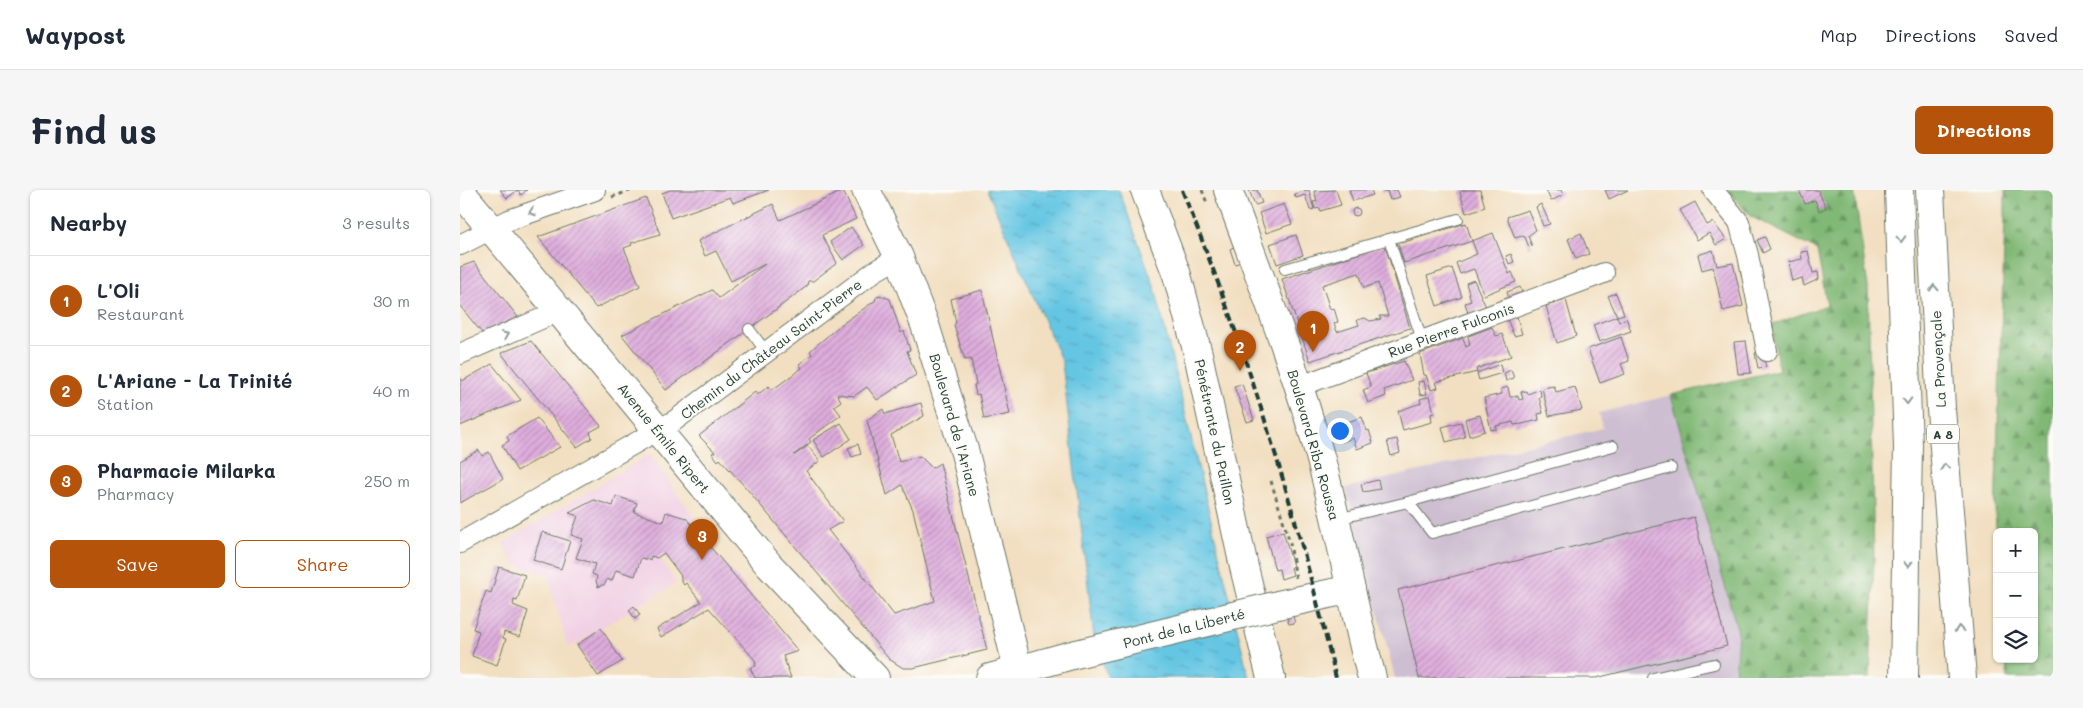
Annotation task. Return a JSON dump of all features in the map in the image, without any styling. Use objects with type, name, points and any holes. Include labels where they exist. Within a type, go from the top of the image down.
[{"type":"main road","name":"Boulevard de l'Ariane","points":[[866,190],[899,257],[925,324],[965,453],[1021,675]]},
{"type":"main road","name":"Pénétrante du Paillon","points":[[1145,190],[1177,275],[1198,354],[1244,566],[1271,678]]},
{"type":"main road","name":"Pénétrante du Paillon","points":[[1164,190],[1192,269],[1216,351],[1259,560],[1287,678]]},
{"type":"main road","name":"Boulevard Riba Roussa","points":[[1228,190],[1296,382],[1336,519],[1372,678]]},
{"type":"main road","name":"A 8","points":[[1899,190],[1908,446],[1904,678]]},
{"type":"main road","name":"La Provençale","points":[[1930,190],[1941,409],[1962,678]]},
{"type":"main road","name":"Avenue Émile Ripert","points":[[460,191],[769,565],[875,678]]},
{"type":"main road","name":"Pont de la Liberté","points":[[990,678],[1021,675],[1072,655],[1288,602],[1351,589]]},
{"type":"street","points":[[460,245],[508,220],[595,190]]},
{"type":"street","points":[[1713,190],[1739,222],[1748,255],[1767,351]]},
{"type":"street","name":"Chemin du Château Saint-Pierre","points":[[460,543],[658,431],[767,353],[875,271],[899,257]]},
{"type":"street","name":"Rue Pierre Fulconis","points":[[1296,382],[1422,340],[1604,273]]},
{"type":"street","points":[[460,354],[559,311]]},
{"type":"lane","points":[[1285,269],[1458,219]]},
{"type":"lane","points":[[1389,238],[1422,340]]},
{"type":"lane","points":[[749,329],[767,353]]},
{"type":"lane","points":[[1336,519],[1408,502],[1613,446]]},
{"type":"lane","points":[[1408,502],[1432,533],[1671,468]]},
{"type":"lane","points":[[1653,678],[1714,664]]},
{"type":"path","points":[[1271,481],[1290,543],[1288,602]]},
{"type":"shaded area","points":[[1671,395],[1738,632],[1735,678],[1395,678],[1346,488],[1603,428],[1599,413]]},
{"type":"shaded area","points":[[650,454],[696,520],[661,560],[676,583],[568,648],[548,575],[514,565],[503,543]]},
{"type":"green space","points":[[1727,190],[1854,190],[1868,287],[1874,558],[1870,678],[1735,678],[1738,632],[1671,395],[1779,370],[1771,325],[1827,305],[1817,250],[1750,216]]},
{"type":"green space","points":[[2005,190],[2053,190],[2053,678],[2007,678],[2006,663],[2038,663],[2038,528],[1996,528]]},
{"type":"water","points":[[987,190],[1119,190],[1155,288],[1249,678],[1108,678],[1094,637],[1062,362]]},
{"type":"building","points":[[500,190],[518,190],[507,198]]},
{"type":"building","points":[[518,190],[527,190],[521,195]]},
{"type":"building","points":[[670,190],[769,190],[733,203],[730,197],[671,218],[662,193]]},
{"type":"building","points":[[1249,190],[1257,190],[1262,203],[1255,205]]},
{"type":"building","points":[[1309,190],[1314,209],[1310,210],[1305,195],[1296,198],[1294,194]]},
{"type":"building","points":[[1336,190],[1341,205],[1320,211],[1320,208],[1315,209],[1313,202],[1317,201],[1314,191]]},
{"type":"building","points":[[1349,190],[1371,190],[1373,195],[1353,201]]},
{"type":"building","points":[[1382,190],[1397,190],[1400,197],[1390,200],[1387,191],[1382,192]]},
{"type":"building","points":[[1480,190],[1485,207],[1466,213],[1460,192]]},
{"type":"building","points":[[1546,190],[1561,190],[1563,195],[1551,201]]},
{"type":"building","points":[[1605,190],[1628,190],[1609,199]]},
{"type":"building","points":[[1799,190],[1818,190],[1826,208],[1819,211],[1815,200],[1805,204]]},
{"type":"building","points":[[843,191],[856,219],[822,235],[837,263],[813,281],[808,281],[807,286],[666,390],[622,335],[712,290],[719,298],[765,264],[731,281],[716,251],[705,256],[698,241],[773,204],[780,220]]},
{"type":"building","points":[[646,198],[660,234],[631,243],[632,245],[624,248],[640,286],[596,308],[538,237]]},
{"type":"building","points":[[1695,202],[1707,225],[1713,222],[1726,239],[1716,245],[1709,233],[1697,240],[1680,210]]},
{"type":"building","points":[[1284,204],[1292,224],[1266,233],[1259,213]]},
{"type":"building","points":[[1541,204],[1550,224],[1543,226],[1536,207]]},
{"type":"building","points":[[1356,208],[1360,212],[1356,216],[1352,212]]},
{"type":"building","points":[[1528,210],[1536,230],[1528,236],[1532,246],[1529,247],[1525,237],[1515,238],[1507,217]]},
{"type":"building","points":[[1466,223],[1472,241],[1404,263],[1398,244]]},
{"type":"building","points":[[851,227],[864,245],[843,260],[830,242]]},
{"type":"building","points":[[1493,233],[1509,274],[1512,272],[1516,282],[1484,295],[1474,269],[1460,274],[1456,263],[1477,254],[1472,241]]},
{"type":"building","points":[[1581,233],[1589,254],[1576,259],[1568,239]]},
{"type":"building","points":[[1296,235],[1303,255],[1277,264],[1270,244]]},
{"type":"building","points":[[1765,237],[1770,249],[1763,253],[1757,240]]},
{"type":"building","points":[[1385,245],[1410,328],[1310,361],[1282,279]],"holes":[[[1359,273],[1364,288],[1378,283],[1388,316],[1379,316],[1381,319],[1370,321],[1365,318],[1357,320],[1359,325],[1337,332],[1334,323],[1338,322],[1334,308],[1330,309],[1322,285]]]},
{"type":"building","points":[[1235,246],[1241,262],[1235,264],[1230,249]]},
{"type":"building","points":[[1713,250],[1717,266],[1733,263],[1743,306],[1723,311],[1713,267],[1702,270],[1698,255]]},
{"type":"building","points":[[1808,251],[1813,273],[1818,272],[1819,279],[1804,286],[1802,278],[1792,281],[1788,262],[1802,259],[1801,252]]},
{"type":"building","points":[[1511,254],[1514,262],[1509,264],[1506,256]]},
{"type":"building","points":[[474,262],[518,317],[482,333],[460,306],[460,267]]},
{"type":"building","points":[[1452,268],[1462,297],[1437,306],[1427,276]]},
{"type":"building","points":[[1474,280],[1486,307],[1468,313],[1465,303],[1471,301],[1466,283]]},
{"type":"building","points":[[1520,287],[1523,295],[1509,299],[1507,292]]},
{"type":"building","points":[[982,290],[1010,414],[984,419],[979,394],[976,395],[974,385],[976,384],[971,359],[965,360],[954,325],[956,323],[951,299]]},
{"type":"building","points":[[1616,293],[1624,314],[1617,316],[1608,296]]},
{"type":"building","points":[[879,295],[890,299],[901,333],[904,331],[910,350],[907,351],[916,375],[877,400],[867,387],[854,396],[837,394],[841,401],[834,406],[841,415],[809,439],[811,442],[794,455],[808,446],[820,461],[806,471],[843,521],[828,530],[894,615],[935,601],[913,510],[902,485],[887,495],[867,420],[883,409],[885,414],[921,403],[924,416],[891,435],[899,462],[920,456],[932,468],[940,463],[987,650],[913,668],[903,668],[889,659],[747,489],[720,459],[718,461],[712,453],[715,452],[699,436],[755,392],[757,395],[769,386],[772,390],[802,368],[799,364],[812,354],[810,351],[839,326],[876,300]]},
{"type":"building","points":[[1566,300],[1576,336],[1557,343],[1546,306]]},
{"type":"building","points":[[1515,310],[1522,334],[1514,336],[1505,314]]},
{"type":"building","points":[[1617,316],[1619,322],[1626,318],[1631,331],[1599,342],[1593,325]]},
{"type":"building","points":[[1492,327],[1496,336],[1502,334],[1511,356],[1476,369],[1477,372],[1436,382],[1438,388],[1431,390],[1426,375],[1424,375],[1420,354],[1463,338],[1466,347],[1470,345],[1468,336]]},
{"type":"building","points":[[1621,337],[1629,361],[1621,364],[1625,374],[1600,383],[1588,349]]},
{"type":"building","points":[[531,341],[601,426],[590,432],[592,438],[577,447],[501,353]]},
{"type":"building","points":[[1746,341],[1751,373],[1738,374],[1734,342]]},
{"type":"building","points":[[1762,351],[1766,367],[1758,368],[1755,353]]},
{"type":"building","points":[[1404,361],[1412,380],[1384,390],[1386,396],[1368,403],[1363,390],[1371,387],[1366,373]]},
{"type":"building","points":[[492,364],[521,400],[460,426],[460,377],[462,381]]},
{"type":"building","points":[[1500,364],[1502,373],[1479,380],[1477,373]]},
{"type":"building","points":[[1511,370],[1514,378],[1506,381],[1504,373]]},
{"type":"building","points":[[1424,381],[1427,394],[1420,395],[1418,382]]},
{"type":"building","points":[[1242,384],[1254,420],[1247,422],[1234,386]]},
{"type":"building","points":[[1554,386],[1556,392],[1575,387],[1582,410],[1549,416],[1542,388]]},
{"type":"building","points":[[1508,387],[1510,397],[1518,396],[1519,400],[1523,399],[1521,392],[1527,391],[1528,394],[1540,389],[1541,396],[1539,397],[1543,413],[1538,414],[1539,420],[1514,425],[1513,422],[1496,426],[1497,429],[1491,430],[1484,398],[1502,394],[1501,389]]},
{"type":"building","points":[[1430,396],[1434,413],[1431,414],[1432,422],[1403,430],[1398,411],[1421,403],[1420,399]]},
{"type":"building","points":[[1480,415],[1485,431],[1469,436],[1465,419]]},
{"type":"building","points":[[1362,417],[1373,443],[1357,449],[1353,438],[1342,442],[1341,439],[1333,441],[1330,428]]},
{"type":"building","points":[[537,418],[560,447],[517,471],[502,445],[509,441],[507,436]]},
{"type":"building","points":[[1461,422],[1465,437],[1446,442],[1442,427]]},
{"type":"building","points":[[841,423],[851,439],[824,457],[813,440]]},
{"type":"building","points":[[1397,439],[1400,453],[1391,456],[1387,441]]},
{"type":"building","points":[[858,444],[861,454],[852,457],[848,448]]},
{"type":"building","points":[[479,450],[482,456],[489,452],[503,479],[460,503],[460,461]]},
{"type":"building","points":[[1378,480],[1380,489],[1363,492],[1361,484]]},
{"type":"building","points":[[616,496],[637,503],[634,512],[663,522],[666,512],[686,518],[703,538],[700,541],[704,546],[707,543],[798,651],[783,656],[791,678],[755,678],[750,668],[756,666],[755,660],[709,608],[661,637],[657,629],[701,602],[686,583],[684,585],[681,581],[681,576],[664,553],[657,558],[651,556],[650,560],[641,558],[635,576],[616,570],[612,581],[607,579],[605,584],[598,587],[597,576],[592,574],[595,564],[576,558],[583,539],[571,535],[578,516],[569,513],[594,500],[613,506]]},
{"type":"building","points":[[1694,517],[1727,646],[1596,678],[1419,678],[1398,590]]},
{"type":"building","points":[[1283,531],[1293,566],[1291,567],[1293,575],[1281,579],[1279,569],[1275,570],[1266,536]]},
{"type":"building","points":[[542,532],[570,541],[561,569],[533,560]]},
{"type":"building","points":[[499,567],[525,575],[517,601],[514,600],[513,605],[528,611],[520,637],[504,632],[503,638],[506,639],[497,665],[472,656],[479,631],[473,629],[486,591],[491,593]]},
{"type":"building","points":[[634,606],[640,615],[635,619],[629,610]]},
{"type":"building","points":[[1292,613],[1295,623],[1289,624],[1286,614]]},
{"type":"building","points":[[601,628],[622,661],[598,676],[577,645]]},
{"type":"railway","points":[[1182,190],[1228,310],[1268,431],[1304,554],[1336,678]]},
{"type":"place","name":"L'Oli","points":[[1313,352]]},
{"type":"place","name":"L'Ariane - La Trinité","points":[[1240,371]]},
{"type":"place","name":"Pharmacie Milarka","points":[[702,560]]}]
